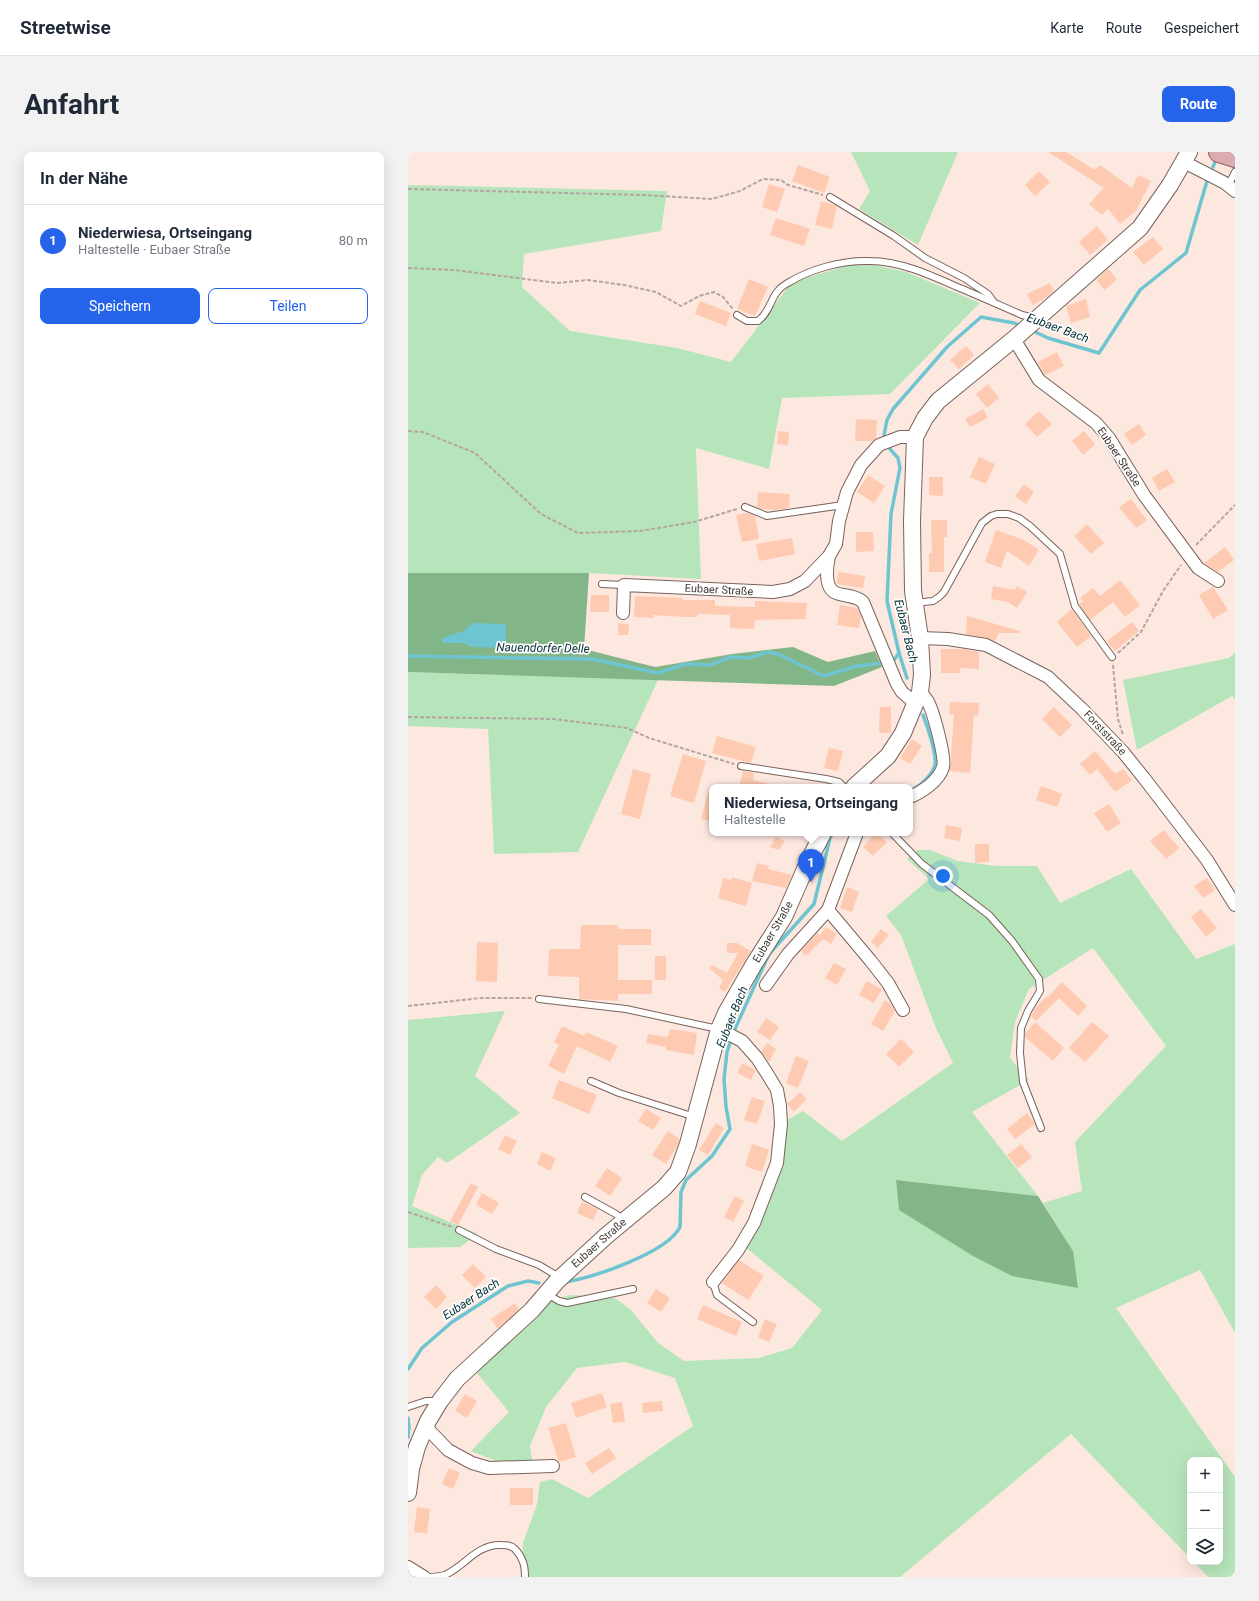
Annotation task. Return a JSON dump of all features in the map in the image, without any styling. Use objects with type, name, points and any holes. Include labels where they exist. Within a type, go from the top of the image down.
[{"type":"main road","points":[[1219,152],[1235,157]]},
{"type":"street","points":[[857,784],[888,756],[903,732],[918,698],[922,674],[920,638],[913,591],[912,521],[915,437],[925,418],[938,401],[1026,328],[1140,228],[1170,185],[1186,157],[1232,188]]},
{"type":"street","name":"Eubaer Straße","points":[[1026,328],[1039,380],[1096,423],[1109,438],[1144,495],[1198,568],[1218,581]]},
{"type":"street","name":"Eubaer Straße","points":[[624,585],[773,592],[790,589],[805,581],[829,556],[836,544],[839,521],[847,492],[861,465],[879,445],[900,436],[915,437]]},
{"type":"street","name":"Eubaer Straße","points":[[829,556],[826,568],[830,588],[833,592],[859,599],[863,602],[897,684],[902,692],[928,702],[938,731],[944,766],[938,776],[922,792],[913,796]]},
{"type":"street","points":[[623,613],[624,585]]},
{"type":"street","name":"Forststraße","points":[[920,638],[948,639],[986,646],[1048,677],[1082,709],[1123,752],[1207,860],[1235,905]]},
{"type":"street","name":"Eubaer Straße","points":[[408,1493],[411,1469],[417,1447],[440,1401],[457,1379],[522,1320],[560,1278],[624,1221],[664,1188],[678,1172],[696,1118],[728,1034],[726,1013],[754,964],[784,917],[808,860],[821,836]]},
{"type":"street","name":"Eubaer Straße","points":[[766,985],[788,954],[828,910],[856,836]]},
{"type":"street","points":[[828,910],[888,983],[903,1010]]},
{"type":"street","points":[[713,1282],[738,1250],[754,1223],[777,1163],[780,1146],[780,1106],[777,1090],[757,1058],[748,1047],[728,1034]]},
{"type":"street","points":[[426,1427],[448,1450],[472,1463],[489,1468],[553,1466]]},
{"type":"street","points":[[408,1567],[424,1577]]},
{"type":"lane","points":[[1232,188],[1235,172]]},
{"type":"lane","points":[[830,197],[894,236],[925,258],[964,278],[988,294],[995,303]]},
{"type":"lane","points":[[737,315],[747,321],[758,321],[765,314],[775,292],[786,284],[811,272],[850,262],[872,261],[892,263],[911,269],[995,303],[1022,315],[1026,328]]},
{"type":"lane","points":[[745,506],[767,516],[843,505]]},
{"type":"lane","points":[[915,603],[926,602],[939,597],[948,585],[982,523],[991,516],[1008,514],[1025,522],[1060,554],[1075,606],[1112,657]]},
{"type":"lane","points":[[602,584],[624,585]]},
{"type":"lane","points":[[741,766],[826,779],[839,782],[841,784]]},
{"type":"lane","points":[[895,836],[922,864],[989,915],[1012,941],[1039,979],[1040,991],[1028,1011],[1021,1028],[1020,1053],[1022,1082],[1041,1128]]},
{"type":"lane","points":[[539,999],[626,1009],[728,1034]]},
{"type":"lane","points":[[591,1081],[620,1093],[696,1118]]},
{"type":"lane","points":[[585,1197],[616,1214],[624,1221]]},
{"type":"lane","points":[[458,1230],[496,1249],[539,1265],[560,1278]]},
{"type":"lane","points":[[713,1282],[717,1295],[753,1322]]},
{"type":"lane","points":[[546,1294],[558,1301],[567,1303],[633,1289]]},
{"type":"lane","points":[[408,1407],[426,1401],[440,1401]]},
{"type":"lane","points":[[424,1577],[440,1577],[479,1550],[498,1544],[512,1547],[516,1551],[524,1564],[525,1577]]},
{"type":"path","points":[[408,189],[644,195],[712,199],[740,191],[763,179],[781,180],[788,184],[830,197]]},
{"type":"path","points":[[408,268],[455,270],[557,283],[588,280],[624,285],[656,292],[681,306],[699,296],[714,292],[723,297],[737,315]]},
{"type":"path","points":[[408,431],[423,432],[475,453],[541,514],[578,533],[640,531],[686,523],[745,506]]},
{"type":"path","points":[[1123,752],[1123,733],[1118,720],[1112,657],[1141,632],[1163,590],[1188,554],[1235,505]]},
{"type":"path","points":[[408,717],[554,719],[627,728],[649,738],[741,766]]},
{"type":"path","points":[[408,1006],[482,998],[539,999]]},
{"type":"path","points":[[408,1212],[458,1230]]},
{"type":"green space","points":[[851,152],[958,152],[918,245],[859,209],[870,191]]},
{"type":"green space","points":[[408,185],[667,191],[661,231],[524,254],[522,287],[570,331],[677,348],[731,362],[792,282],[860,262],[906,272],[980,303],[890,394],[782,398],[769,469],[696,448],[701,579],[589,573],[408,573]]},
{"type":"green space","points":[[408,573],[589,573],[584,649],[655,667],[732,654],[793,647],[828,662],[875,651],[882,667],[834,686],[408,672]]},
{"type":"green space","points":[[1235,653],[1235,699],[1232,696],[1137,750],[1123,680],[1229,658]]},
{"type":"green space","points":[[408,672],[658,680],[578,852],[494,854],[488,729],[408,726]]},
{"type":"green space","points":[[917,850],[930,850],[958,861],[996,866],[1037,866],[1060,903],[1131,869],[1196,959],[1235,944],[1235,1333],[1200,1270],[1116,1308],[1221,1457],[1187,1457],[1187,1555],[1071,1434],[900,1577],[521,1577],[523,1543],[537,1504],[540,1482],[552,1479],[588,1498],[693,1426],[675,1378],[625,1362],[577,1368],[546,1407],[530,1446],[532,1460],[498,1462],[471,1451],[509,1412],[467,1361],[531,1304],[572,1295],[615,1298],[630,1309],[658,1343],[684,1361],[759,1358],[792,1348],[822,1310],[738,1241],[765,1183],[773,1158],[777,1126],[803,1111],[842,1141],[953,1063],[935,1026],[901,935],[886,916],[929,879],[907,859]],"holes":[[[1093,948],[1166,1046],[1075,1142],[1082,1191],[1043,1203],[1073,1251],[899,1210],[896,1180],[1038,1196],[972,1112],[1029,1080],[1010,1058],[1015,1022],[1029,989]]]},
{"type":"green space","points":[[505,1011],[475,1076],[520,1113],[447,1163],[438,1157],[422,1175],[412,1206],[478,1234],[460,1247],[408,1248],[408,1020]]},
{"type":"green space","points":[[896,1180],[1038,1196],[1073,1251],[1078,1288],[1012,1276],[973,1256],[899,1210]]},
{"type":"green space","points":[[1223,1460],[1235,1477],[1235,1577],[1208,1577],[1197,1565],[1223,1565]]},
{"type":"water","points":[[474,623],[506,624],[506,648],[472,647],[463,643],[442,643],[442,638],[463,631]]},
{"type":"building","points":[[1048,152],[1066,152],[1095,170],[1100,165],[1132,188],[1138,175],[1151,181],[1136,211],[1120,224],[1108,209],[1102,215],[1089,204],[1104,188]]},
{"type":"building","points":[[798,165],[830,177],[824,193],[792,181]]},
{"type":"building","points":[[1039,171],[1050,182],[1035,196],[1025,185]]},
{"type":"building","points":[[769,184],[785,189],[777,212],[762,207]]},
{"type":"building","points":[[821,201],[837,206],[832,229],[815,225]]},
{"type":"building","points":[[776,218],[810,229],[804,246],[770,235]]},
{"type":"building","points":[[1097,226],[1108,240],[1090,255],[1079,242]]},
{"type":"building","points":[[1153,237],[1163,249],[1144,265],[1133,252]]},
{"type":"building","points":[[1108,269],[1117,279],[1105,290],[1096,280]]},
{"type":"building","points":[[749,279],[768,287],[755,316],[737,309]]},
{"type":"building","points":[[1050,283],[1054,291],[1033,305],[1027,294]]},
{"type":"building","points":[[1086,299],[1090,317],[1071,323],[1066,306]]},
{"type":"building","points":[[700,301],[731,313],[726,326],[695,314]]},
{"type":"building","points":[[966,346],[974,355],[959,369],[950,360]]},
{"type":"building","points":[[1057,352],[1064,366],[1045,375],[1038,362]]},
{"type":"building","points":[[988,384],[999,398],[987,408],[976,394]]},
{"type":"building","points":[[983,409],[988,418],[970,427],[965,419]]},
{"type":"building","points":[[1039,411],[1052,424],[1037,437],[1025,424]]},
{"type":"building","points":[[856,419],[877,420],[876,438],[872,441],[855,441]]},
{"type":"building","points":[[1139,424],[1146,435],[1132,445],[1124,434]]},
{"type":"building","points":[[778,431],[789,432],[788,445],[777,444]]},
{"type":"building","points":[[1084,431],[1095,444],[1083,455],[1072,441]]},
{"type":"building","points":[[979,457],[995,464],[986,484],[970,477]]},
{"type":"building","points":[[1167,469],[1175,482],[1159,491],[1152,478]]},
{"type":"building","points":[[868,475],[885,486],[874,503],[857,492]]},
{"type":"building","points":[[929,477],[943,477],[943,496],[929,495]]},
{"type":"building","points":[[1024,484],[1034,492],[1026,504],[1015,496]]},
{"type":"building","points":[[758,492],[790,494],[789,508],[776,510],[757,507]]},
{"type":"building","points":[[1131,499],[1147,520],[1136,528],[1119,507]]},
{"type":"building","points":[[748,513],[755,516],[759,539],[742,542],[736,515]]},
{"type":"building","points":[[931,520],[947,520],[947,537],[944,537],[944,572],[929,572],[929,553],[932,553]]},
{"type":"building","points":[[1087,524],[1104,543],[1091,554],[1074,536]]},
{"type":"building","points":[[996,530],[1024,540],[1039,550],[1029,566],[1007,551],[1001,568],[985,562]]},
{"type":"building","points":[[856,532],[873,532],[874,551],[856,552]]},
{"type":"building","points":[[792,538],[795,554],[759,561],[756,544]]},
{"type":"building","points":[[1225,547],[1234,560],[1218,572],[1204,563]]},
{"type":"building","points":[[838,572],[865,576],[863,588],[837,584]]},
{"type":"building","points":[[1120,580],[1140,605],[1125,617],[1113,602],[1090,620],[1079,604],[1083,601],[1080,598],[1093,588],[1100,596]]},
{"type":"building","points":[[993,586],[1015,590],[1017,586],[1027,592],[1017,608],[1008,602],[991,599]]},
{"type":"building","points":[[1213,587],[1228,610],[1213,619],[1199,595]]},
{"type":"building","points":[[591,595],[609,595],[609,612],[590,612]]},
{"type":"building","points":[[635,596],[683,598],[683,600],[715,600],[715,606],[755,607],[755,601],[807,603],[806,619],[755,620],[754,629],[730,628],[730,615],[698,614],[697,617],[653,615],[653,618],[634,617]]},
{"type":"building","points":[[840,605],[857,608],[861,616],[859,628],[837,625]]},
{"type":"building","points":[[1072,609],[1091,636],[1077,647],[1057,622]]},
{"type":"building","points":[[967,616],[1020,631],[1019,633],[999,633],[995,641],[966,634]]},
{"type":"building","points":[[1132,622],[1139,631],[1115,651],[1107,641]]},
{"type":"building","points":[[618,623],[629,624],[628,635],[618,635]]},
{"type":"building","points":[[941,649],[963,649],[979,652],[979,669],[960,668],[960,673],[941,673]]},
{"type":"building","points":[[950,702],[979,703],[978,716],[974,715],[970,773],[950,771],[954,714],[949,714]]},
{"type":"building","points":[[880,707],[891,707],[891,733],[879,733]]},
{"type":"building","points":[[1054,707],[1072,725],[1060,737],[1042,719]]},
{"type":"building","points":[[717,736],[756,747],[751,763],[712,753]]},
{"type":"building","points":[[912,739],[922,746],[910,764],[900,758]]},
{"type":"building","points":[[829,748],[843,751],[838,771],[824,768]]},
{"type":"building","points":[[1095,751],[1115,774],[1123,769],[1132,780],[1115,792],[1097,769],[1090,775],[1080,764]]},
{"type":"building","points":[[683,754],[706,761],[694,803],[670,796]]},
{"type":"building","points":[[633,769],[651,774],[640,819],[621,814]]},
{"type":"building","points":[[743,771],[754,773],[753,780],[769,784],[740,784]]},
{"type":"building","points":[[1041,786],[1062,794],[1057,807],[1036,800]]},
{"type":"building","points":[[709,788],[709,821],[701,819]]},
{"type":"building","points":[[1109,804],[1121,823],[1107,832],[1094,813]]},
{"type":"building","points":[[946,825],[962,828],[960,841],[944,838]]},
{"type":"building","points":[[1164,830],[1179,848],[1166,859],[1150,841]]},
{"type":"building","points":[[873,836],[880,836],[887,842],[873,856],[863,847]]},
{"type":"building","points":[[776,837],[785,841],[779,850],[770,847]]},
{"type":"building","points":[[975,844],[989,844],[989,862],[975,863]]},
{"type":"building","points":[[757,863],[769,866],[768,869],[792,875],[786,888],[752,881]]},
{"type":"building","points":[[732,877],[752,883],[746,906],[718,898],[723,878],[731,880]]},
{"type":"building","points":[[1207,878],[1215,890],[1203,898],[1194,886]]},
{"type":"building","points":[[847,887],[859,892],[852,912],[840,908]]},
{"type":"building","points":[[1201,909],[1217,928],[1206,937],[1191,917]]},
{"type":"building","points":[[581,925],[618,925],[618,929],[651,929],[651,945],[618,945],[618,980],[652,980],[652,994],[618,994],[618,1001],[579,999],[579,977],[548,976],[549,949],[580,949]]},
{"type":"building","points":[[826,927],[837,934],[831,944],[823,939],[806,956],[801,951],[817,933],[820,935]]},
{"type":"building","points":[[881,929],[889,935],[878,948],[871,942]]},
{"type":"building","points":[[477,942],[498,943],[497,982],[476,981]]},
{"type":"building","points":[[727,943],[737,943],[751,951],[725,992],[719,988],[723,980],[709,968],[712,965],[727,973],[738,953],[727,953]]},
{"type":"building","points":[[655,956],[666,956],[666,980],[655,980]]},
{"type":"building","points":[[834,963],[846,969],[837,985],[825,978]]},
{"type":"building","points":[[867,981],[882,989],[874,1003],[859,995]]},
{"type":"building","points":[[1062,982],[1087,1006],[1078,1016],[1059,998],[1036,1021],[1031,1016],[1036,1007]]},
{"type":"building","points":[[885,1000],[891,1004],[895,1011],[883,1031],[871,1024]]},
{"type":"building","points":[[766,1018],[779,1027],[770,1040],[757,1032]]},
{"type":"building","points":[[1035,1022],[1064,1048],[1053,1061],[1025,1037],[1025,1034]]},
{"type":"building","points":[[1092,1022],[1109,1036],[1085,1062],[1069,1048]]},
{"type":"building","points":[[562,1026],[584,1036],[586,1032],[618,1046],[610,1062],[577,1046],[564,1074],[548,1066],[559,1045],[554,1042]]},
{"type":"building","points":[[670,1029],[697,1033],[694,1055],[666,1050],[666,1047],[646,1043],[648,1034],[668,1037]]},
{"type":"building","points":[[901,1039],[914,1052],[899,1067],[886,1054]]},
{"type":"building","points":[[767,1043],[776,1049],[769,1062],[761,1052]]},
{"type":"building","points":[[796,1056],[809,1061],[798,1088],[786,1083]]},
{"type":"building","points":[[742,1063],[756,1070],[751,1080],[737,1073]]},
{"type":"building","points":[[559,1080],[597,1095],[589,1114],[552,1098]]},
{"type":"building","points":[[800,1092],[807,1099],[794,1112],[787,1104]]},
{"type":"building","points":[[752,1097],[765,1101],[757,1124],[744,1120]]},
{"type":"building","points":[[646,1109],[661,1118],[653,1130],[638,1121]]},
{"type":"building","points":[[1027,1113],[1035,1124],[1015,1139],[1007,1129]]},
{"type":"building","points":[[716,1123],[724,1128],[708,1155],[699,1150]]},
{"type":"building","points":[[668,1131],[680,1139],[666,1164],[652,1155]]},
{"type":"building","points":[[505,1135],[517,1141],[510,1155],[498,1149]]},
{"type":"building","points":[[752,1144],[769,1150],[762,1172],[745,1166]]},
{"type":"building","points":[[1021,1144],[1032,1157],[1018,1168],[1007,1155]]},
{"type":"building","points":[[542,1152],[556,1158],[550,1171],[537,1164]]},
{"type":"building","points":[[607,1168],[622,1178],[610,1196],[595,1186]]},
{"type":"building","points":[[471,1183],[478,1187],[458,1225],[450,1221]]},
{"type":"building","points":[[482,1193],[499,1203],[492,1214],[476,1205]]},
{"type":"building","points":[[735,1196],[744,1201],[733,1222],[724,1217]]},
{"type":"building","points":[[582,1202],[598,1209],[593,1220],[577,1213]]},
{"type":"building","points":[[739,1260],[764,1276],[748,1300],[722,1283]]},
{"type":"building","points":[[473,1264],[486,1277],[475,1288],[462,1275]]},
{"type":"building","points":[[436,1285],[447,1297],[436,1309],[424,1297]]},
{"type":"building","points":[[656,1289],[670,1298],[661,1312],[647,1303]]},
{"type":"building","points":[[515,1303],[519,1309],[498,1329],[491,1319]]},
{"type":"building","points":[[703,1305],[742,1322],[736,1336],[697,1319]]},
{"type":"building","points":[[765,1319],[777,1324],[769,1342],[758,1337]]},
{"type":"building","points":[[602,1393],[607,1407],[576,1418],[571,1403]]},
{"type":"building","points":[[465,1394],[477,1401],[467,1418],[455,1411]]},
{"type":"building","points":[[662,1401],[663,1411],[643,1413],[642,1403]]},
{"type":"building","points":[[622,1402],[625,1422],[613,1423],[610,1404]]},
{"type":"building","points":[[566,1423],[576,1457],[559,1462],[548,1428]]},
{"type":"building","points":[[609,1448],[616,1458],[592,1474],[585,1463]]},
{"type":"building","points":[[449,1468],[460,1473],[453,1489],[442,1484]]},
{"type":"building","points":[[510,1488],[533,1488],[533,1505],[510,1505]]},
{"type":"building","points":[[417,1507],[430,1509],[427,1533],[414,1532]]},
{"type":"waterway","name":"Eubaer Bach","points":[[1213,167],[1217,157]]},
{"type":"waterway","name":"Eubaer Bach","points":[[1031,330],[1048,338],[1099,353],[1140,290],[1186,253],[1207,181]]},
{"type":"waterway","name":"Eubaer Bach","points":[[884,435],[887,420],[893,409],[947,347],[981,317],[1014,323],[1021,326]]},
{"type":"waterway","name":"Eubaer Bach","points":[[890,449],[898,458],[900,468],[891,514],[887,601],[899,653],[907,678]]},
{"type":"waterway","name":"Nauendorfer Delle","points":[[408,656],[592,659],[658,673],[686,664],[710,665],[731,657],[748,658],[769,652],[780,655],[824,676],[857,666],[882,663]]},
{"type":"waterway","name":"Eubaer Bach","points":[[894,660],[899,653]]},
{"type":"waterway","name":"Eubaer Bach","points":[[915,788],[927,778],[935,765],[933,747],[923,715]]},
{"type":"waterway","name":"Eubaer Bach","points":[[566,1282],[594,1275],[646,1255],[673,1237],[680,1227],[681,1192],[686,1180],[712,1156],[730,1129],[726,1107],[724,1079],[727,1052],[734,1031],[769,954],[814,904],[831,836]]},
{"type":"waterway","name":"Eubaer Bach","points":[[408,1369],[422,1348],[452,1322],[508,1286],[528,1281],[539,1283]]},
{"type":"waterway","name":"Eubaer Bach","points":[[408,1418],[408,1437]]},
{"type":"place","name":"Niederwiesa, Ortseingang","points":[[811,882]]}]
